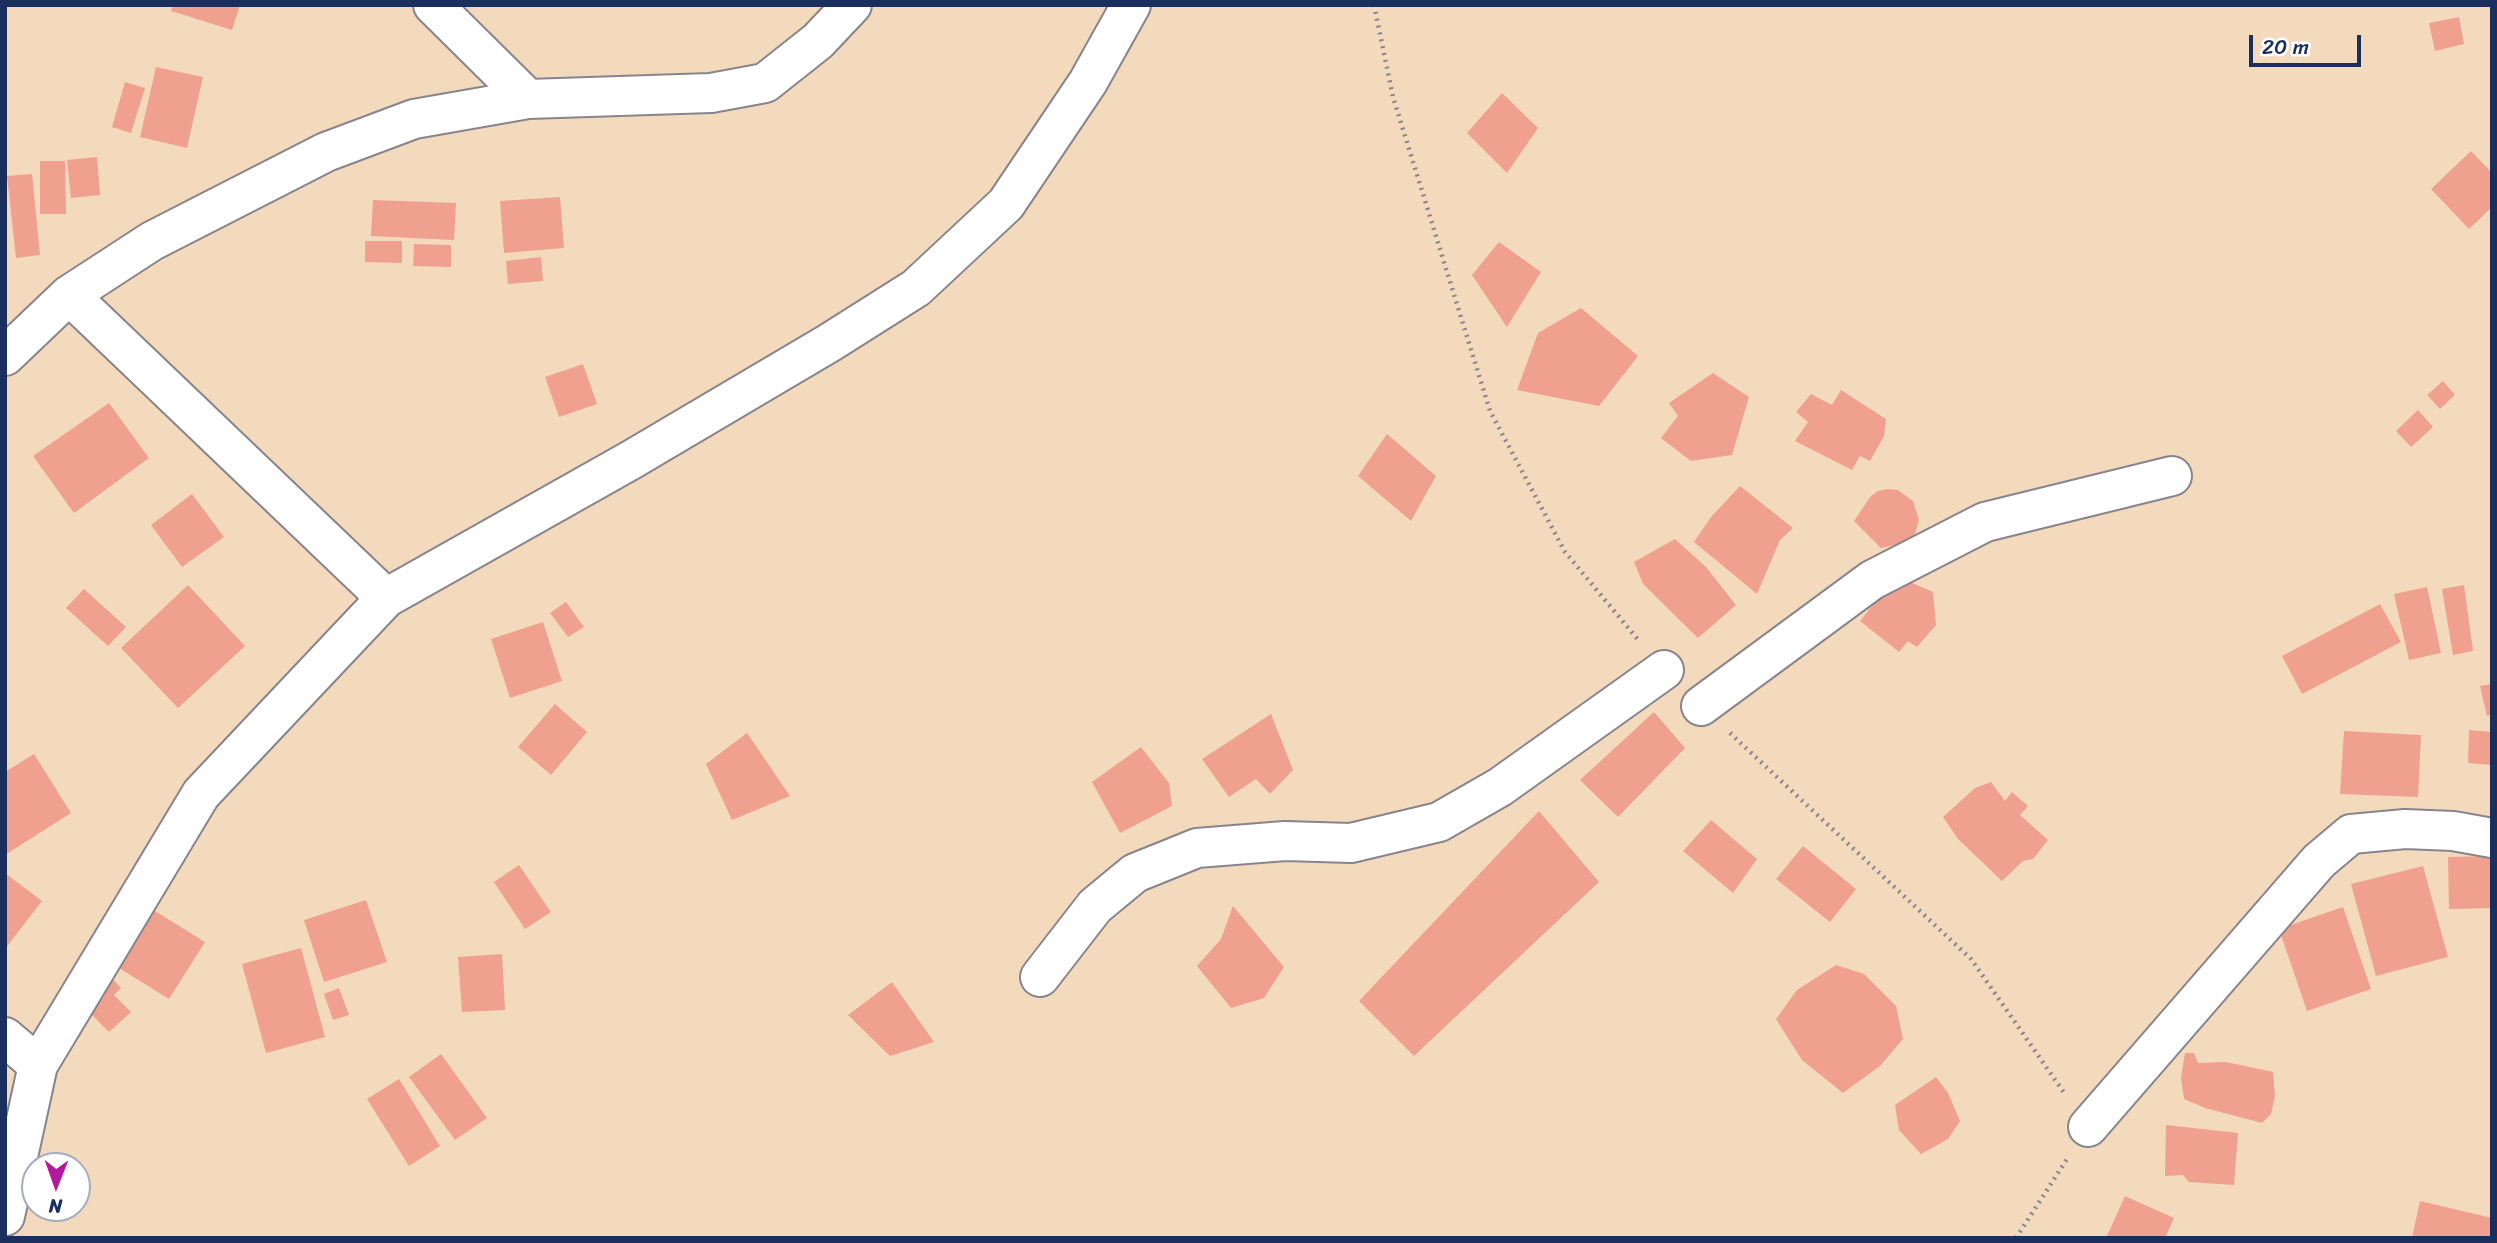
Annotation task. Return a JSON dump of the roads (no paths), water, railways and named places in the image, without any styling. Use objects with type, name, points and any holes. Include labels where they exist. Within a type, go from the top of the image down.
[{"type":"street","points":[[433,5],[528,99]]},
{"type":"street","points":[[5,356],[69,295],[152,241],[326,152],[414,118],[528,99],[711,93],[765,83],[818,41],[852,5]]},
{"type":"street","points":[[5,1216],[38,1065],[201,794],[386,598],[642,453],[916,288],[1006,204],[1088,82],[1131,5]]},
{"type":"street","points":[[69,295],[386,598]]},
{"type":"street","points":[[1701,706],[1872,580],[1985,522],[2172,476]]},
{"type":"street","points":[[1040,978],[1094,906],[1135,873],[1197,848],[1285,841],[1351,843],[1439,822],[1500,787],[1664,670]]},
{"type":"street","points":[[2088,1128],[2319,861],[2351,834],[2405,829],[2453,831],[2492,838]]},
{"type":"street","points":[[5,1037],[38,1065]]}]
